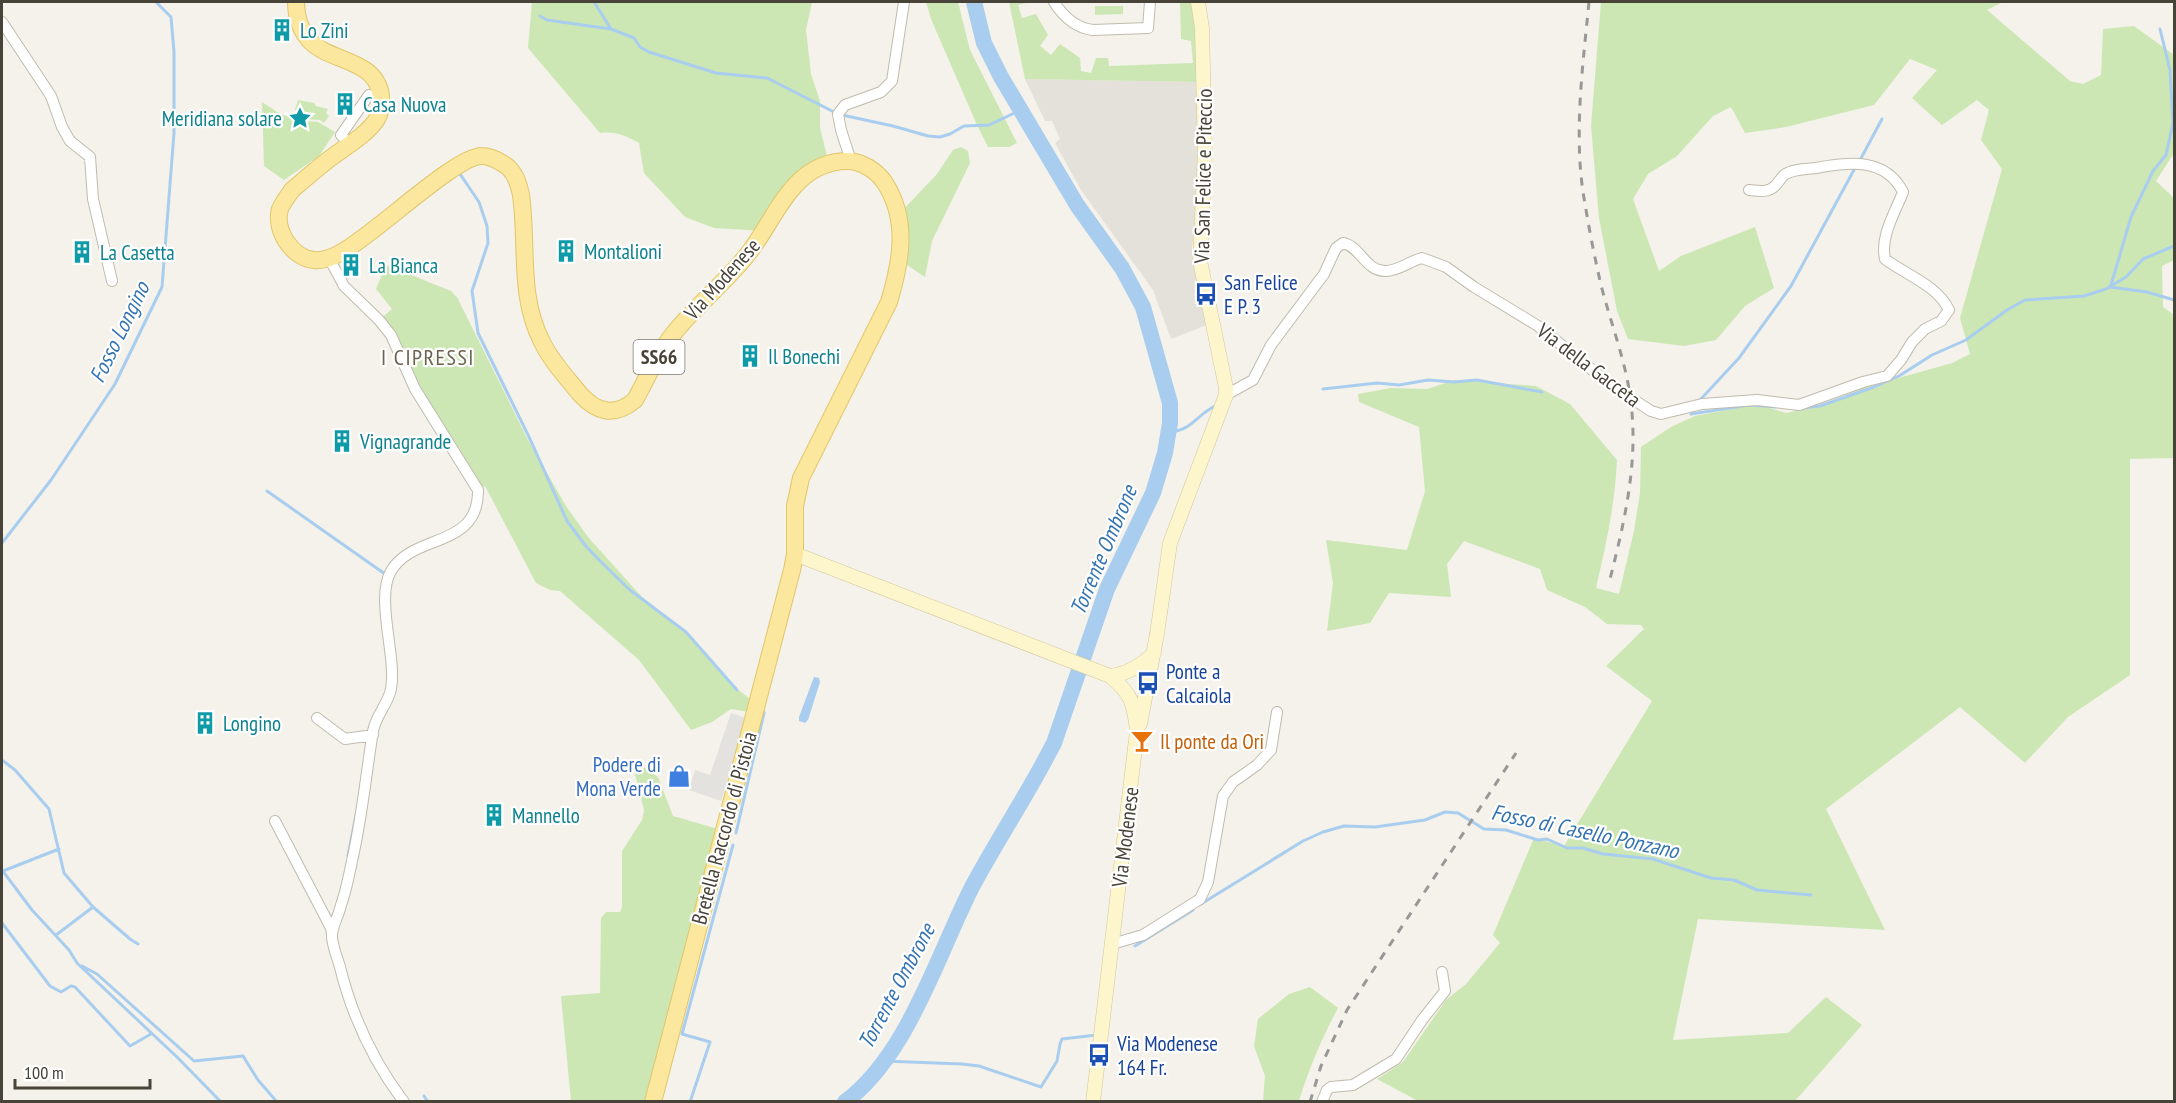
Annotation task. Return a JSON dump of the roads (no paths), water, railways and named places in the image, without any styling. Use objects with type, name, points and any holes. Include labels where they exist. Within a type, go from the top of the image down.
[{"type":"main road","points":[[296,2],[298,24],[308,39],[315,45],[365,69],[378,84],[381,102],[376,120],[292,190],[280,211],[279,224],[288,244],[304,257],[313,260],[328,258]]},
{"type":"main road","name":"Via Modenese","points":[[328,258],[357,243],[460,164],[483,156],[500,161],[514,172],[520,193],[525,283],[530,310],[542,343],[584,398],[596,408],[611,412],[625,408],[634,400],[671,335],[743,261],[795,185],[815,169],[829,162],[851,161]]},
{"type":"main road","points":[[795,554],[795,506],[801,478],[889,302],[900,256],[901,226],[891,192],[880,177],[864,165],[851,161]]},
{"type":"main road","name":"Bretella Raccordo di Pistoia","points":[[652,1101],[795,554]]},
{"type":"street","points":[[851,161],[838,114],[845,105],[881,92],[892,81],[904,2]]},
{"type":"street","points":[[1054,2],[1072,21],[1081,27],[1093,30],[1148,28],[1150,2]]},
{"type":"street","name":"Via San Felice e Piteccio","points":[[1137,731],[1143,714],[1154,653],[1170,543],[1226,395],[1200,261],[1205,153],[1202,28],[1198,2]]},
{"type":"street","points":[[2,22],[51,96],[62,127],[70,141],[90,157],[93,199],[112,281]]},
{"type":"street","points":[[349,144],[341,135],[369,95]]},
{"type":"street","name":"Via della Gacceta","points":[[1226,395],[1253,380],[1271,345],[1324,274],[1336,248],[1343,243],[1351,246],[1373,267],[1382,271],[1393,270],[1422,258],[1446,267],[1538,326],[1611,385],[1651,411],[1660,414],[1702,404],[1757,400],[1799,405],[1887,376],[1925,328],[1941,321],[1949,310],[1944,299],[1885,259],[1882,248],[1903,192],[1897,181],[1876,167],[1847,162],[1807,169],[1784,175],[1774,188],[1768,191],[1749,190]]},
{"type":"street","points":[[328,258],[344,286],[391,335],[415,389],[478,490],[473,513],[462,530],[410,554],[395,566],[389,575],[386,596],[391,686],[375,725],[361,822],[343,900],[332,934]]},
{"type":"street","points":[[795,554],[1105,674],[1123,687],[1131,698],[1135,708],[1137,731]]},
{"type":"street","points":[[1105,674],[1122,674],[1135,668],[1154,653]]},
{"type":"street","points":[[1112,944],[1143,935],[1200,899],[1208,882],[1223,796],[1233,782],[1257,765],[1271,750],[1277,712]]},
{"type":"street","points":[[317,718],[345,739],[373,735]]},
{"type":"street","name":"Via Modenese","points":[[1093,1101],[1137,731]]},
{"type":"street","points":[[275,821],[331,928],[346,993],[369,1048],[404,1101]]},
{"type":"street","points":[[1322,1101],[1330,1087],[1353,1085],[1396,1059],[1445,991],[1442,972]]},
{"type":"water","points":[[814,677],[819,678],[820,682],[805,723],[799,721],[799,717]]},
{"type":"waterway","name":"Fosso Longino","points":[[2,543],[51,480],[115,384],[162,287],[174,133],[174,52],[171,17],[156,2]]},
{"type":"waterway","points":[[594,2],[611,29],[634,38],[640,47],[649,52],[716,73],[767,78],[836,113]]},
{"type":"waterway","name":"Torrente Ombrone","points":[[845,1102],[867,1082],[904,1032],[972,887],[1054,743],[1107,589],[1153,493],[1165,453],[1170,423],[1170,403],[1143,307],[1122,268],[1077,205],[1001,77],[984,43],[974,2]]},
{"type":"waterway","points":[[540,16],[547,20],[611,29]]},
{"type":"waterway","points":[[2111,285],[2131,217],[2153,171],[2166,155],[2173,123],[2170,70],[2160,29]]},
{"type":"waterway","points":[[842,115],[940,137],[964,126],[989,125],[1021,110]]},
{"type":"waterway","points":[[1859,162],[1882,119]]},
{"type":"waterway","points":[[1700,400],[1739,358],[1791,286],[1855,168]]},
{"type":"waterway","points":[[460,174],[479,202],[487,226],[488,243],[472,291],[478,333],[567,521],[585,545],[630,590],[686,632],[737,690]]},
{"type":"waterway","points":[[1803,408],[1820,406],[1899,376],[1932,355],[1966,340],[2007,310],[2025,300],[2084,296],[2106,289],[2126,277],[2143,259],[2174,246]]},
{"type":"waterway","points":[[2110,287],[2147,292],[2174,300]]},
{"type":"waterway","points":[[1323,389],[1377,383],[1399,385],[1428,380],[1454,382],[1477,380],[1542,392]]},
{"type":"waterway","points":[[1691,414],[1749,405],[1776,407]]},
{"type":"waterway","points":[[1168,432],[1183,429],[1215,406]]},
{"type":"waterway","points":[[267,491],[385,574]]},
{"type":"waterway","points":[[736,833],[764,713],[762,709]]},
{"type":"waterway","points":[[2,760],[15,770],[49,809],[64,873],[93,907],[138,944]]},
{"type":"waterway","name":"Fosso di Casello Ponzano","points":[[1201,904],[1303,841],[1323,832],[1344,826],[1375,827],[1425,820],[1445,812],[1458,813],[1484,829],[1506,830],[1538,840],[1547,839],[1567,848],[1583,848],[1603,854],[1653,859],[1711,878],[1734,880],[1757,890],[1811,895]]},
{"type":"waterway","points":[[348,856],[356,815]]},
{"type":"waterway","points":[[690,1102],[710,1042],[682,1034],[733,845]]},
{"type":"waterway","points":[[3,871],[59,849]]},
{"type":"waterway","points":[[2,870],[32,910],[69,950],[77,963],[221,1102]]},
{"type":"waterway","points":[[56,935],[93,907]]},
{"type":"waterway","name":"Fosso di Casello Ponzano","points":[[1135,946],[1193,910]]},
{"type":"waterway","points":[[2,923],[50,986],[61,992],[71,986],[75,987],[130,1046],[151,1034]]},
{"type":"waterway","points":[[82,966],[97,974],[194,1061],[243,1056],[258,1080],[277,1102]]},
{"type":"waterway","name":"Fosso di Casello Ponzano","points":[[884,1061],[979,1066],[1041,1087],[1057,1061],[1062,1039],[1097,1035]]},
{"type":"waterway","points":[[424,1096],[428,1102]]},
{"type":"railway","points":[[1589,2],[1580,97],[1580,168],[1598,274],[1627,380],[1633,434],[1628,499],[1609,583]]},
{"type":"railway","points":[[1310,1102],[1321,1066],[1347,1010],[1516,753]]},
{"type":"place","name":"Lo Zini","points":[[282,30]]},
{"type":"place","name":"Casa Nuova","points":[[345,104]]},
{"type":"place","name":"Meridiana solare","points":[[300,118]]},
{"type":"place","name":"Montalioni","points":[[566,251]]},
{"type":"place","name":"La Casetta","points":[[82,252]]},
{"type":"place","name":"La Bianca","points":[[351,265]]},
{"type":"place","name":"San Felice E P. 3","points":[[1206,294]]},
{"type":"place","name":"Il Bonechi","points":[[750,356]]},
{"type":"place","name":"Vignagrande","points":[[342,441]]},
{"type":"place","name":"Ponte a Calcaiola","points":[[1148,683]]},
{"type":"place","name":"Longino","points":[[205,723]]},
{"type":"place","name":"Il ponte da Ori","points":[[1142,741]]},
{"type":"place","name":"Podere di Mona Verde","points":[[679,776]]},
{"type":"place","name":"Mannello","points":[[494,815]]},
{"type":"place","name":"Via Modenese 164 Fr.","points":[[1099,1055]]},
{"type":"district","name":"I CIPRESSI","points":[[428,357]]}]
